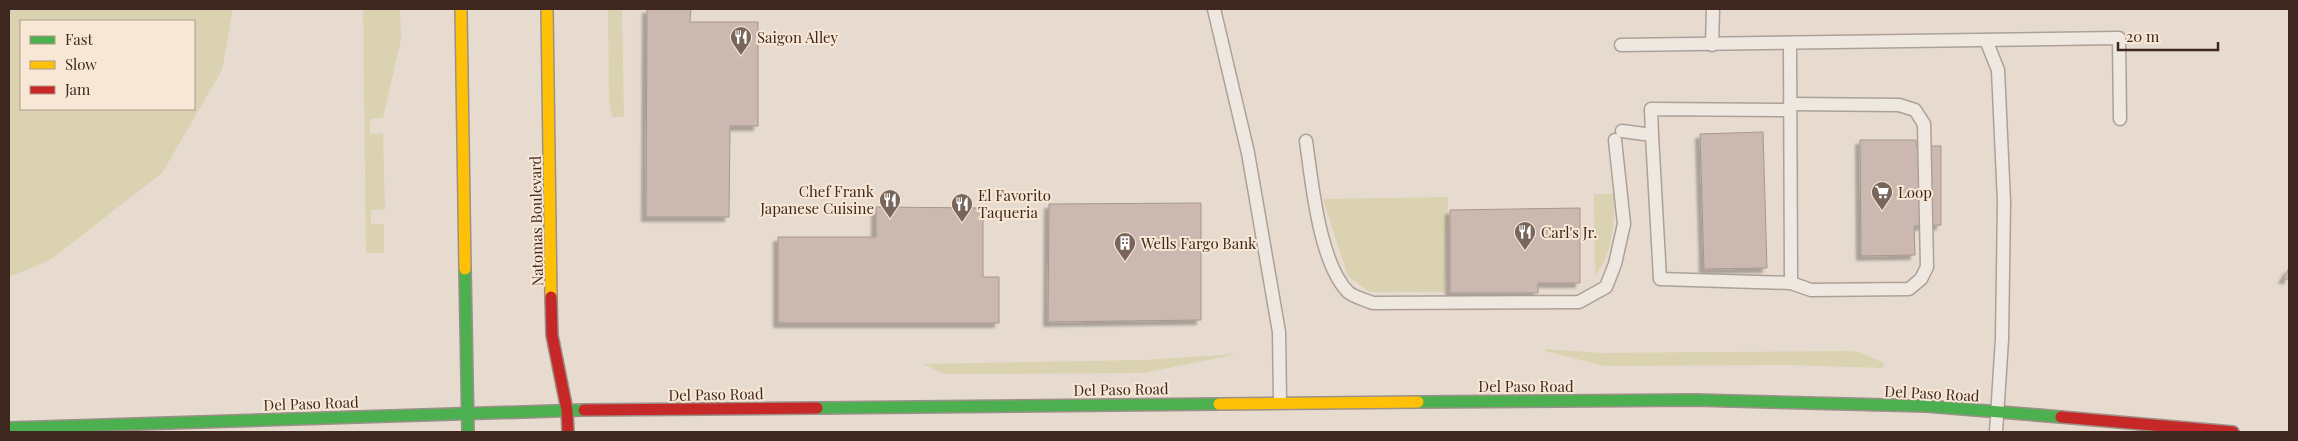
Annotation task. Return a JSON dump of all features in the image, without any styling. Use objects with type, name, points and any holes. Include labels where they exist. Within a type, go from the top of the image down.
[{"type":"main road","points":[[461,9],[468,432]]},
{"type":"main road","name":"Natomas Boulevard","points":[[547,9],[552,335],[567,410],[568,432]]},
{"type":"main road","name":"Del Paso Road","points":[[9,428],[567,410],[1280,402],[1695,400],[1926,406],[2233,432]]},
{"type":"lane","points":[[1214,9],[1248,153],[1279,332],[1280,402]]},
{"type":"lane","points":[[1712,45],[1713,9]]},
{"type":"lane","points":[[1621,45],[2119,38],[2120,119]]},
{"type":"lane","points":[[1986,40],[1998,70],[2004,202],[2002,339],[1996,432]]},
{"type":"lane","points":[[1790,44],[1791,283]]},
{"type":"lane","points":[[1900,105],[1915,110],[1924,124],[1927,267],[1921,279],[1910,289],[1811,290],[1791,283],[1660,279],[1652,135],[1651,109],[1900,105]]},
{"type":"lane","points":[[1306,141],[1314,196],[1333,272],[1350,293],[1373,303],[1579,302],[1606,287],[1615,264],[1624,224],[1618,135],[1652,135]]},
{"type":"shaded area","points":[[9,9],[233,9],[222,70],[162,173],[50,260],[9,277]]},
{"type":"shaded area","points":[[363,9],[400,9],[401,39],[383,118],[370,119],[370,134],[383,133],[385,209],[371,210],[371,224],[384,224],[384,253],[366,253]]},
{"type":"shaded area","points":[[608,9],[622,9],[624,117],[612,117],[609,100]]},
{"type":"shaded area","points":[[1594,194],[1615,194],[1613,226],[1609,248],[1601,268],[1595,275]]},
{"type":"shaded area","points":[[1448,197],[1445,292],[1369,292],[1348,276],[1323,199]]},
{"type":"shaded area","points":[[1545,349],[1601,353],[1848,351],[1859,352],[1884,363],[1883,368],[1788,365],[1605,366],[1545,351]]},
{"type":"shaded area","points":[[1238,354],[1144,373],[944,374],[923,364],[1143,360]]},
{"type":"building","points":[[647,9],[691,9],[690,22],[758,22],[758,126],[730,126],[729,217],[646,217]]},
{"type":"building","points":[[1763,132],[1767,268],[1704,269],[1700,134]]},
{"type":"building","points":[[1860,140],[1916,140],[1916,146],[1941,146],[1941,225],[1914,226],[1915,255],[1861,256]]},
{"type":"building","name":"Wells Fargo Bank","points":[[1201,203],[1201,320],[1048,322],[1049,204]]},
{"type":"building","points":[[876,207],[983,208],[983,277],[999,277],[999,323],[778,323],[778,237],[876,237]]},
{"type":"building","points":[[1580,208],[1580,283],[1538,283],[1538,293],[1450,293],[1450,210]]},
{"type":"building","points":[[2289,268],[2289,279],[2283,279]]},
{"type":"traffic: fast","points":[[465,269],[468,432]]},
{"type":"traffic: fast","points":[[1418,402],[1695,400],[1926,406],[2061,417]]},
{"type":"traffic: fast","points":[[817,408],[1219,404]]},
{"type":"traffic: fast","points":[[9,428],[584,410]]},
{"type":"traffic: slow","points":[[461,9],[465,269]]},
{"type":"traffic: slow","points":[[547,9],[551,297]]},
{"type":"traffic: slow","points":[[1219,404],[1418,402]]},
{"type":"traffic: jam","points":[[551,297],[552,335],[567,410],[568,432]]},
{"type":"traffic: jam","points":[[584,410],[817,408]]},
{"type":"traffic: jam","points":[[2061,417],[2233,432]]},
{"type":"place","name":"Saigon Alley","points":[[741,56]]},
{"type":"place","name":"Loop","points":[[1882,211]]},
{"type":"place","name":"Chef Frank Japanese Cuisine","points":[[890,219]]},
{"type":"place","name":"El Favorito Taqueria","points":[[962,223]]},
{"type":"place","name":"Carl's Jr.","points":[[1525,251]]},
{"type":"place","name":"Wells Fargo Bank","points":[[1125,262]]}]
